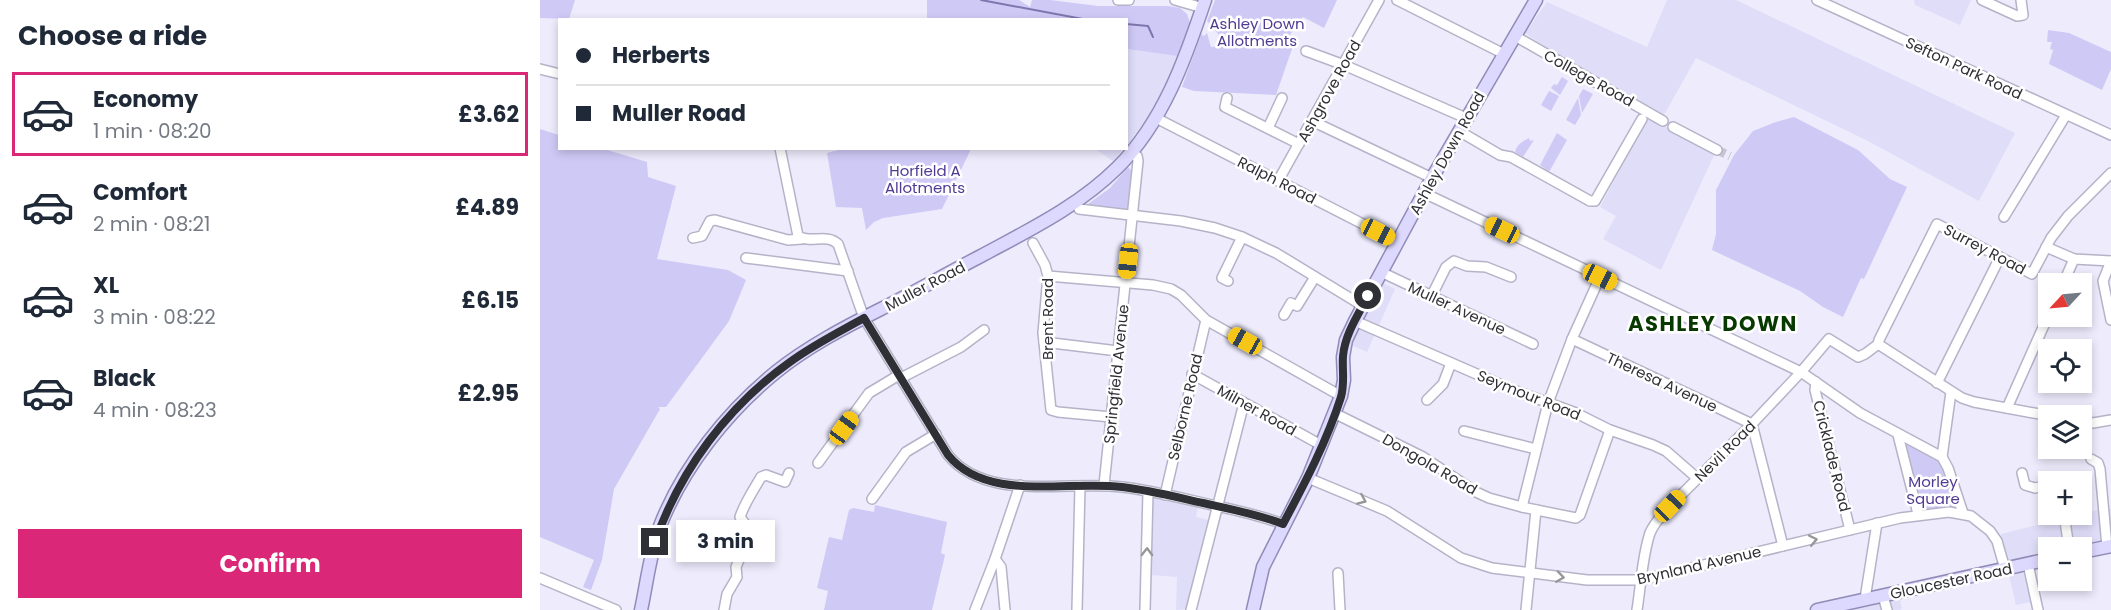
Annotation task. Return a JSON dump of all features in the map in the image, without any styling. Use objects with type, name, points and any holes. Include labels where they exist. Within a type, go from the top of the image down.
[{"type":"main road","name":"Ashley Down Road","points":[[1253,610],[1263,567],[1308,478],[1341,396],[1344,380],[1343,357],[1346,340],[1354,321],[1466,118],[1536,0]]},
{"type":"main road","name":"Muller Road","points":[[640,610],[655,542],[669,505],[692,464],[718,429],[752,393],[776,372],[822,341],[1030,237],[1096,186],[1125,159],[1156,118],[1181,68],[1204,4]]},
{"type":"main road","points":[[2092,550],[2109,546]]},
{"type":"main road","name":"Gloucester Road","points":[[1817,610],[2038,562]]},
{"type":"street","points":[[1118,0],[1129,0]]},
{"type":"street","points":[[1175,0],[1204,4]]},
{"type":"street","name":"Ashgrove Road","points":[[1278,181],[1379,0]]},
{"type":"street","points":[[1397,0],[1504,54]]},
{"type":"street","name":"Sefton Park Road","points":[[1817,0],[2111,135]]},
{"type":"street","points":[[1982,0],[2017,16],[2023,15],[2021,0]]},
{"type":"street","name":"College Road","points":[[1515,36],[1663,121]]},
{"type":"street","points":[[1306,51],[1344,64],[1466,118]]},
{"type":"street","points":[[540,69],[558,74]]},
{"type":"street","points":[[1227,98],[1225,107],[1299,144]]},
{"type":"street","points":[[1268,128],[1282,98]]},
{"type":"street","points":[[2004,217],[2066,115]]},
{"type":"street","name":"Ralph Road","points":[[1156,118],[1398,242]]},
{"type":"street","points":[[1459,131],[1500,155],[1511,157],[1590,201],[1595,201],[1642,119]]},
{"type":"street","points":[[1312,121],[1432,178]]},
{"type":"street","points":[[1673,127],[1717,150]]},
{"type":"street","points":[[780,150],[797,233],[802,239]]},
{"type":"street","name":"Springfield Avenue","points":[[1104,485],[1133,216],[1137,156]]},
{"type":"street","points":[[2111,173],[2068,216],[2046,247],[2074,259],[2111,261],[2103,281],[2111,320]]},
{"type":"street","points":[[1424,193],[1801,372],[1860,413],[1941,457],[1948,468],[1963,513],[1980,522],[1990,531],[1997,541],[2005,569]]},
{"type":"street","points":[[1079,209],[1181,221],[1215,228],[1242,237],[1276,253],[1363,306]]},
{"type":"street","points":[[693,238],[701,237],[710,221],[717,220],[788,240],[835,240],[842,250],[864,318],[948,455],[962,469],[984,479],[1020,485],[1104,485],[1148,492],[1251,513],[1283,524]]},
{"type":"street","name":"Surrey Road","points":[[1878,345],[1937,224],[2032,274],[2046,247]]},
{"type":"street","name":"Brent Road","points":[[1030,237],[1045,265],[1048,276],[1044,342],[1052,410],[1111,417]]},
{"type":"street","points":[[1228,281],[1222,278],[1242,237]]},
{"type":"street","points":[[1937,383],[2000,257]]},
{"type":"street","points":[[746,258],[848,271]]},
{"type":"street","points":[[2068,273],[2074,259]]},
{"type":"street","points":[[1431,297],[1446,267],[1454,261],[1467,266],[1486,267],[1511,277]]},
{"type":"street","name":"Muller Avenue","points":[[1381,272],[1533,344]]},
{"type":"street","points":[[1048,276],[1153,285],[1171,289],[1187,300],[1206,320],[1341,396]]},
{"type":"street","points":[[1284,315],[1291,303],[1297,306],[1316,277]]},
{"type":"street","points":[[1522,507],[1548,404],[1572,339],[1600,277]]},
{"type":"street","name":"Selborne Road","points":[[1164,495],[1206,320]]},
{"type":"street","name":"Seymour Road","points":[[1354,321],[1548,404],[1576,413],[1610,430],[1653,445],[1666,451],[1697,478]]},
{"type":"street","points":[[2007,408],[2043,327]]},
{"type":"street","points":[[818,463],[869,393],[965,345],[984,330]]},
{"type":"street","name":"Theresa Avenue","points":[[1572,339],[1752,424]]},
{"type":"street","name":"Nevil Road","points":[[1637,610],[1651,531],[1670,506],[1752,424],[1829,339],[1858,357],[1878,345]]},
{"type":"street","points":[[1044,342],[1118,351]]},
{"type":"street","points":[[1878,345],[1951,392],[1974,402],[2038,414]]},
{"type":"street","points":[[1427,400],[1443,384],[1451,363]]},
{"type":"street","name":"Milner Road","points":[[1192,374],[1321,445]]},
{"type":"street","name":"Cricklade Road","points":[[1816,382],[1815,390],[1850,530]]},
{"type":"street","points":[[1941,457],[1951,392]]},
{"type":"street","points":[[1191,610],[1244,403]]},
{"type":"street","name":"Dongola Road","points":[[1334,413],[1423,457],[1476,492],[1522,507],[1579,517],[1610,430]]},
{"type":"street","points":[[2092,423],[2111,420]]},
{"type":"street","points":[[1752,424],[1783,546]]},
{"type":"street","points":[[1464,431],[1536,449]]},
{"type":"street","points":[[872,499],[906,452],[936,434]]},
{"type":"street","points":[[1898,435],[1918,514]]},
{"type":"street","points":[[2091,459],[2098,464],[2100,469],[2109,546]]},
{"type":"street","points":[[724,610],[727,594],[737,577],[736,567],[751,532],[740,517],[746,500],[752,494],[760,477],[766,475],[785,482],[789,473]]},
{"type":"street","points":[[2022,473],[2025,485],[2038,487]]},
{"type":"street","name":"Brynland Avenue","points":[[1308,478],[1387,512],[1461,558],[1492,568],[1587,580],[1641,580],[1918,514],[1963,513]]},
{"type":"street","points":[[975,610],[1020,485]]},
{"type":"street","points":[[1077,610],[1080,486]]},
{"type":"street","points":[[1145,610],[1148,492]]},
{"type":"street","points":[[1526,610],[1536,510]]},
{"type":"street","points":[[1865,599],[1877,523]]},
{"type":"street","points":[[995,559],[1001,567],[1005,610]]},
{"type":"street","points":[[2028,564],[2038,610]]},
{"type":"street","points":[[1338,573],[1340,610]]},
{"type":"street","points":[[540,578],[616,610]]},
{"type":"street","points":[[1883,596],[1887,610]]},
{"type":"shaded area","points":[[1667,0],[1736,0],[2015,133],[1979,201],[1866,140],[1696,58],[1664,115],[1525,33],[1547,2],[1647,47]]},
{"type":"shaded area","points":[[1914,0],[1971,0],[1960,25],[1915,5]]},
{"type":"shaded area","points":[[1128,49],[1177,56],[1160,96],[1128,144]]},
{"type":"shaded area","points":[[1648,117],[1715,153],[1661,270],[1603,239],[1616,216],[1600,207]]},
{"type":"shaded area","points":[[1096,150],[1122,150],[1113,161]]},
{"type":"shaded area","points":[[1381,282],[1395,289],[1367,352],[1349,344]]},
{"type":"shaded area","points":[[1152,497],[1198,507],[1196,517],[1209,520],[1188,609],[1176,610],[1177,577],[1150,575]]},
{"type":"shaded area","points":[[2111,509],[2111,540],[2092,544],[2092,537],[2038,537],[2038,555],[2007,561],[2001,534],[2038,525],[2092,525],[2092,511]]},
{"type":"shaded area","points":[[2021,572],[2024,574],[2031,602],[2016,605],[2009,575]]},
{"type":"shaded area","points":[[1899,595],[1902,609],[1900,610],[1833,610]]},
{"type":"green space","points":[[540,0],[575,0],[569,18],[540,18]]},
{"type":"green space","points":[[927,0],[1019,0],[1030,7],[1032,0],[1050,0],[1098,6],[1168,6],[1180,8],[1187,14],[1190,23],[1177,56],[1128,49],[1128,18],[927,18]]},
{"type":"green space","name":"Ashley Down Allotments","points":[[1215,0],[1337,0],[1324,28],[1303,17],[1286,40],[1293,46],[1276,95],[1194,91],[1182,87],[1201,34],[1204,36],[1207,33],[1211,47],[1222,46],[1219,35],[1207,21]]},
{"type":"green space","points":[[2048,30],[2069,33],[2111,52],[2111,69],[2102,90],[2049,64],[2053,50],[2050,49],[2052,42],[2047,42]]},
{"type":"green space","points":[[1562,77],[1568,81],[1560,95],[1551,88],[1554,84],[1557,85]]},
{"type":"green space","points":[[1583,89],[1593,94],[1582,113],[1579,96]]},
{"type":"green space","points":[[1549,91],[1559,96],[1551,111],[1541,105]]},
{"type":"green space","points":[[1578,98],[1581,115],[1575,125],[1566,120]]},
{"type":"green space","points":[[1794,117],[1858,150],[1890,179],[1907,187],[1864,279],[1861,278],[1843,317],[1800,291],[1712,250],[1716,234],[1716,190],[1734,155],[1753,131]]},
{"type":"green space","points":[[540,129],[558,135],[558,150],[607,150],[647,162],[648,177],[676,186],[657,259],[728,270],[746,280],[729,321],[666,407],[658,407],[660,409],[614,489],[602,560],[591,590],[583,587],[594,560],[540,537]]},
{"type":"green space","points":[[1557,133],[1567,140],[1549,172],[1540,165]]},
{"type":"green space","points":[[1529,138],[1530,141],[1534,140],[1523,157],[1515,152],[1518,145]]},
{"type":"green space","name":"Horfield A Allotments","points":[[838,150],[971,150],[942,209],[883,218],[874,222],[866,230],[862,208],[836,207],[827,153]]},
{"type":"green space","points":[[1128,167],[1133,172],[1127,210],[1088,208],[1088,204],[1110,188]]},
{"type":"green space","name":"Morley Square","points":[[1902,441],[1939,461],[1944,468],[1957,505],[1955,508],[1919,510]]},
{"type":"green space","points":[[875,505],[947,522],[941,553],[945,555],[932,610],[824,610],[828,591],[817,588],[829,537],[842,540],[849,510],[853,508],[874,512]]},
{"type":"waterway","points":[[981,0],[1077,18]]},
{"type":"waterway","points":[[1128,24],[1148,26],[1153,37]]},
{"type":"tunnel","points":[[1717,150],[1730,156]]},
{"type":"district","name":"ASHLEY DOWN","points":[[1713,323]]},
{"type":"route","points":[[655,542],[669,505],[692,464],[718,429],[774,373],[822,341],[864,318],[948,455],[954,463],[970,474],[1005,484],[1104,485],[1134,488],[1251,513],[1283,524],[1308,478],[1331,423],[1344,380],[1343,357],[1346,340],[1368,296]]}]
